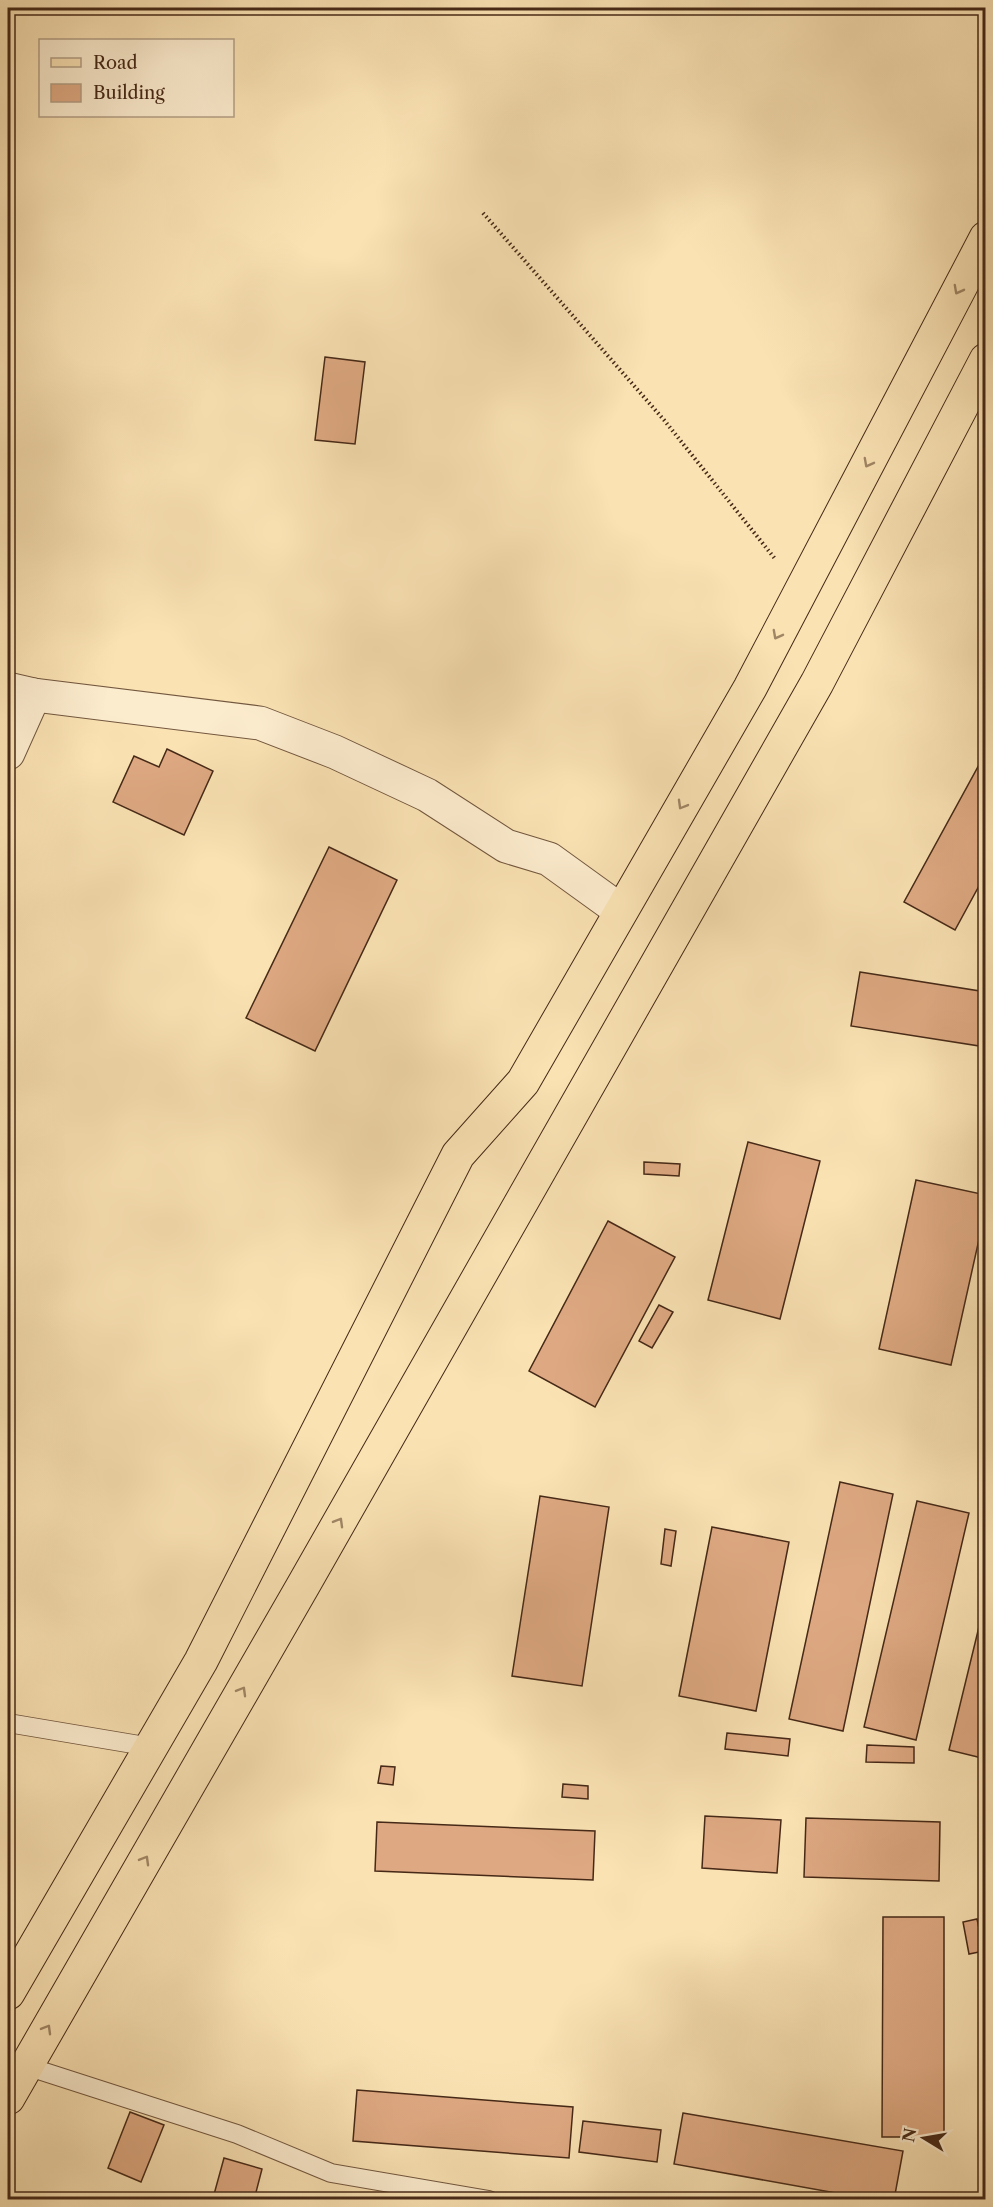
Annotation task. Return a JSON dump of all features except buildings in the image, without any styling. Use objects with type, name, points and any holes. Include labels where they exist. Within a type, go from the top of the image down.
[{"type":"main road","points":[[8,1993],[201,1661],[459,1155],[523,1082],[750,688],[986,238]]},
{"type":"main road","points":[[8,2098],[310,1574],[817,683],[986,360]]},
{"type":"street","points":[[8,753],[21,692],[260,723],[335,752],[427,795],[506,846],[549,860],[621,911]]},
{"type":"lane","points":[[8,1723],[151,1747]]},
{"type":"lane","points":[[26,2066],[237,2134],[331,2173],[489,2199]]},
{"type":"path","points":[[483,213],[664,420],[801,591]]}]
